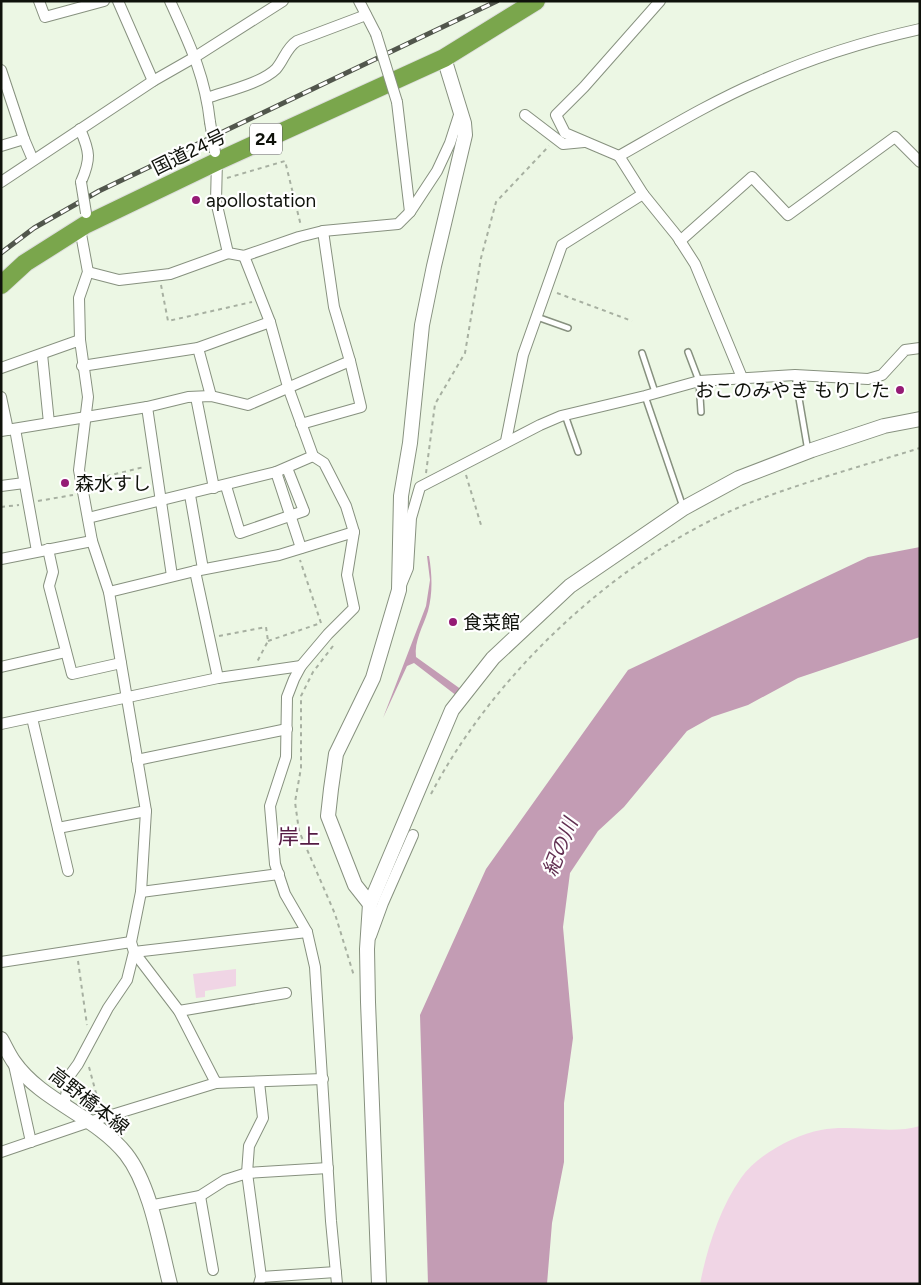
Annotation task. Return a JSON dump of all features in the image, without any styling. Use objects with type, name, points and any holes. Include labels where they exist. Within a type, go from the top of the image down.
[{"type":"highway","name":"国道24号","points":[[1,285],[25,263],[85,219],[216,157],[444,58],[536,1]]},
{"type":"street","points":[[40,1],[45,17],[104,1]]},
{"type":"street","points":[[118,1],[153,81]]},
{"type":"street","points":[[170,1],[195,57],[207,98],[216,157],[216,201],[228,252]]},
{"type":"street","points":[[1,182],[153,81],[195,57],[266,6],[283,1]]},
{"type":"street","points":[[359,1],[376,34],[397,102],[410,212]]},
{"type":"street","points":[[660,1],[584,87],[556,115],[565,133],[619,156],[642,194],[680,241],[695,264],[743,380]]},
{"type":"street","points":[[207,98],[268,75],[277,67],[289,46],[297,41],[366,15]]},
{"type":"street","points":[[619,156],[688,116],[761,80],[872,40],[920,29]]},
{"type":"street","points":[[399,590],[401,496],[410,443],[424,317],[465,135],[444,58]]},
{"type":"street","points":[[1,70],[33,160]]},
{"type":"street","points":[[88,272],[119,280],[170,274],[228,252],[244,256],[323,231],[398,224],[410,212],[437,171],[450,143],[460,112]]},
{"type":"street","points":[[525,115],[563,144],[586,142]]},
{"type":"street","points":[[64,1106],[70,1075],[78,1064],[108,1008],[127,980],[141,892],[146,810],[109,592],[92,541],[79,470],[88,397],[82,366],[78,298],[88,272],[81,234],[85,219],[81,182],[88,167],[89,150],[80,129]]},
{"type":"street","points":[[680,241],[752,178],[788,215],[895,137],[920,162]]},
{"type":"street","points":[[1,146],[24,139]]},
{"type":"street","points":[[506,441],[523,354],[545,288],[562,245],[642,194]]},
{"type":"street","points":[[301,424],[361,407],[334,307],[323,231]]},
{"type":"street","points":[[244,256],[270,322],[288,387],[313,456],[324,463],[346,506],[354,532],[347,575],[354,608],[328,634],[301,666],[287,697],[286,757],[270,806],[275,864],[285,894],[308,932],[315,967],[337,1284]]},
{"type":"street","points":[[82,366],[198,348],[270,322]]},
{"type":"street","points":[[1,368],[80,340]]},
{"type":"street","points":[[198,348],[211,396]]},
{"type":"street","points":[[370,904],[355,885],[328,816],[336,754],[373,678],[399,590],[408,568],[411,518],[420,487],[506,441],[565,415],[699,381],[743,380],[795,375],[868,379],[882,375],[905,350],[920,348]]},
{"type":"street","points":[[42,354],[49,423]]},
{"type":"street","points":[[8,430],[147,408],[188,397],[211,396],[248,405],[350,361]]},
{"type":"street","points":[[1,397],[8,430],[24,482],[36,551]]},
{"type":"street","points":[[196,397],[214,488]]},
{"type":"street","points":[[147,408],[172,576]]},
{"type":"street","points":[[379,1284],[367,949],[370,904],[452,710],[493,658],[570,586],[684,508],[739,478],[884,426],[920,419]]},
{"type":"street","points":[[88,518],[226,486],[276,472],[313,456]]},
{"type":"street","points":[[226,486],[240,533],[304,511],[287,468]]},
{"type":"street","points":[[276,472],[299,549]]},
{"type":"street","points":[[1,486],[24,482]]},
{"type":"street","points":[[190,495],[209,637],[218,678]]},
{"type":"street","points":[[109,592],[172,576],[299,549],[354,532]]},
{"type":"street","points":[[1,560],[36,551],[92,541]]},
{"type":"street","points":[[48,549],[53,572],[49,586],[72,674],[121,663]]},
{"type":"street","points":[[1,667],[66,652]]},
{"type":"street","points":[[1,724],[128,699],[218,678],[301,666]]},
{"type":"street","points":[[32,718],[68,871]]},
{"type":"street","points":[[137,760],[287,730]]},
{"type":"street","points":[[58,828],[146,810]]},
{"type":"street","points":[[367,949],[383,903],[413,835]]},
{"type":"street","points":[[141,892],[279,874]]},
{"type":"street","points":[[1,962],[133,947],[308,932]]},
{"type":"street","points":[[133,947],[179,1011],[216,1083]]},
{"type":"street","points":[[179,1011],[286,993]]},
{"type":"street","name":"高野橋本線","points":[[1,1039],[14,1063],[35,1084],[89,1122],[119,1147],[134,1165],[149,1206],[170,1284]]},
{"type":"street","points":[[14,1063],[32,1142]]},
{"type":"street","points":[[1,1152],[89,1122],[216,1083],[323,1080]]},
{"type":"street","points":[[259,1082],[263,1118],[249,1146],[247,1173],[260,1280],[336,1272]]},
{"type":"street","points":[[149,1206],[200,1196],[225,1180],[247,1173],[328,1168]]},
{"type":"street","points":[[200,1196],[213,1270]]},
{"type":"lane","points":[[536,316],[568,328]]},
{"type":"lane","points":[[688,352],[699,381],[701,412]]},
{"type":"lane","points":[[642,353],[655,392]]},
{"type":"lane","points":[[795,375],[808,452]]},
{"type":"lane","points":[[645,396],[684,508]]},
{"type":"lane","points":[[565,415],[578,452]]},
{"type":"path","points":[[420,487],[425,478],[435,404],[465,353],[481,258],[496,202],[556,139]]},
{"type":"path","points":[[217,180],[285,161],[304,236]]},
{"type":"path","points":[[160,275],[168,321],[262,300]]},
{"type":"path","points":[[545,288],[632,321]]},
{"type":"path","points":[[429,798],[470,729],[526,661],[581,608],[634,568],[670,544],[746,505],[815,480],[920,448]]},
{"type":"path","points":[[81,482],[155,464]]},
{"type":"path","points":[[463,465],[481,525]]},
{"type":"path","points":[[1,507],[84,494]]},
{"type":"path","points":[[268,641],[321,623],[299,549]]},
{"type":"path","points":[[209,637],[266,627],[268,641],[250,674]]},
{"type":"shaded area","points":[[236,969],[236,986],[205,991],[205,997],[196,998],[193,974]]},
{"type":"shaded area","points":[[920,1126],[920,1284],[700,1284],[706,1256],[721,1215],[733,1190],[748,1170],[766,1154],[799,1136],[821,1130],[845,1128],[897,1130]]},
{"type":"water","name":"紀の川","points":[[920,547],[920,637],[798,678],[748,705],[712,717],[687,731],[624,807],[598,831],[570,873],[563,927],[573,1038],[564,1103],[564,1162],[552,1223],[547,1284],[428,1284],[420,1015],[486,869],[628,670],[868,557]]},
{"type":"water","points":[[427,556],[429,556],[431,570],[431,597],[418,640],[416,657],[462,690],[457,696],[414,663],[407,666],[383,718],[426,606],[430,580]]},
{"type":"railway","points":[[1,253],[34,228],[99,191],[497,1]]},
{"type":"place","name":"apollostation","points":[[196,200]]},
{"type":"place","name":"おこのみやき もりした","points":[[900,390]]},
{"type":"place","name":"森水すし","points":[[65,483]]},
{"type":"place","name":"食菜館","points":[[453,622]]},
{"type":"district","name":"岸上","points":[[299,836]]}]
